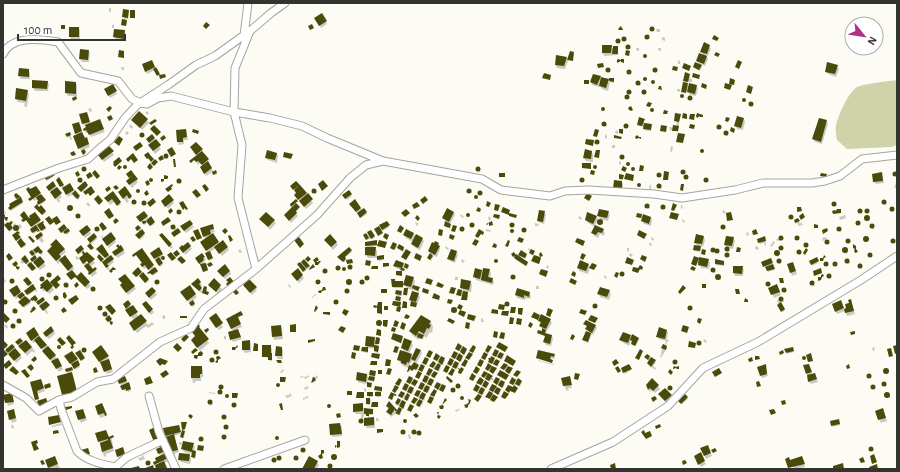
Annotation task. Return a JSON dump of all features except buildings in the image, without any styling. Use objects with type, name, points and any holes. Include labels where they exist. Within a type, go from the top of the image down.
[{"type":"street","points":[[248,3],[247,34],[235,68],[234,112],[242,145],[238,198],[256,269]]},
{"type":"street","points":[[3,190],[53,170],[88,159],[110,140],[125,118],[137,105],[196,65],[216,56],[286,3]]},
{"type":"street","points":[[3,54],[12,42],[41,39],[58,42],[81,73],[118,81],[132,99],[140,103],[147,104],[158,98],[171,96],[234,112],[270,118],[302,126],[383,161],[482,179],[501,190],[550,196],[565,191],[589,190],[654,194],[682,198],[735,190],[762,183],[812,183],[825,181],[840,176],[862,159],[897,155]]},
{"type":"street","points":[[3,385],[26,398],[39,410],[59,400],[72,398],[97,382],[113,379],[160,342],[190,328],[204,309],[256,269],[317,215],[350,178],[366,165],[383,161]]},
{"type":"street","points":[[550,469],[613,442],[668,406],[703,368],[758,342],[861,280],[897,256]]},
{"type":"street","points":[[149,396],[163,440],[176,469]]},
{"type":"street","points":[[59,400],[77,451],[81,456],[88,459],[114,468],[126,457],[163,440]]},
{"type":"street","points":[[224,469],[305,440]]},
{"type":"green space","points":[[897,80],[897,145],[891,147],[847,149],[837,140],[836,125],[850,94],[860,86]]}]
